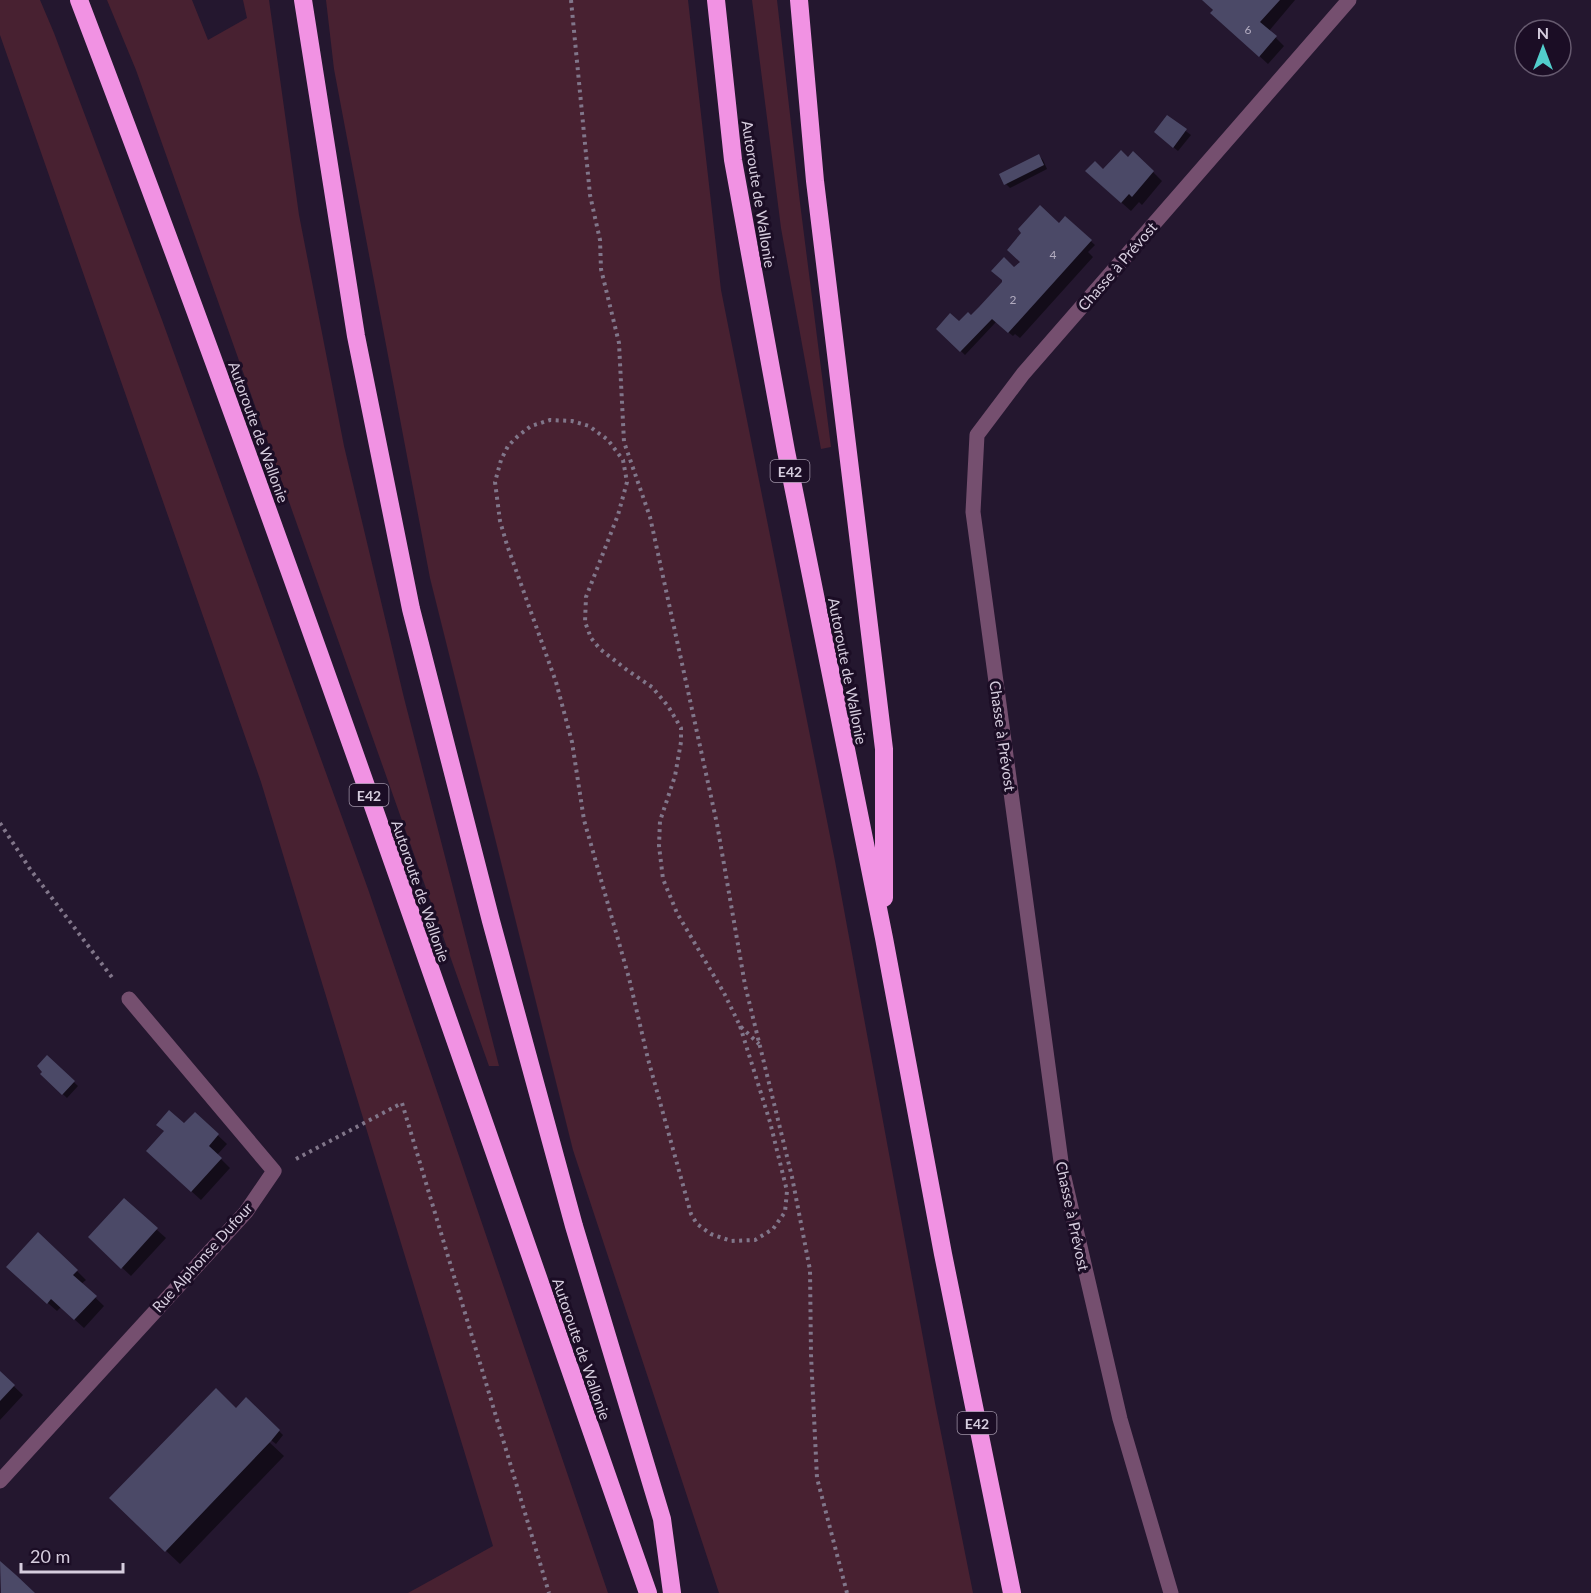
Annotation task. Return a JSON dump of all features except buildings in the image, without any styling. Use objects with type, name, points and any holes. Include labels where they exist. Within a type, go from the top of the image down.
[{"type":"highway","name":"Autoroute de Wallonie","points":[[78,0],[302,602],[648,1593]]},
{"type":"highway","points":[[303,0],[356,336],[411,609],[491,921],[574,1226],[662,1519],[672,1593]]},
{"type":"highway","name":"Autoroute de Wallonie","points":[[716,0],[733,160],[786,451],[884,938],[943,1254],[1012,1593]]},
{"type":"highway","points":[[799,0],[815,181],[884,749],[884,938]]},
{"type":"street","name":"Chasse à Prévost","points":[[1171,1593],[1120,1419],[1062,1169],[973,512],[977,435],[1023,374],[1349,0]]},
{"type":"street","points":[[129,999],[274,1171]]},
{"type":"street","name":"Rue Alphonse Dufour","points":[[0,1480],[246,1212],[274,1171]]},
{"type":"path","points":[[571,0],[590,195],[600,240],[601,269],[619,343],[624,442],[650,517],[717,824],[745,985],[792,1177],[810,1270],[811,1355],[817,1479],[847,1593]]},
{"type":"path","points":[[740,1026],[770,1122],[787,1191],[785,1212],[773,1229],[755,1240],[731,1241],[697,1224],[691,1214],[648,1059],[629,978],[584,820],[572,742],[556,682],[500,521],[495,482],[501,460],[508,446],[531,426],[550,420],[572,421],[589,426],[608,440],[623,460],[627,482],[618,515],[586,597],[585,622],[591,638],[600,649],[652,687],[668,706],[681,728],[675,776],[660,821],[659,846],[663,879],[677,913],[724,993],[740,1026],[759,1044]]},
{"type":"path","points":[[0,823],[30,869],[129,999]]},
{"type":"path","points":[[274,1171],[402,1102],[549,1593]]},
{"type":"shaded area","points":[[0,0],[40,0],[54,33],[162,320],[368,889],[608,1593],[408,1593],[493,1546],[261,782],[0,35]]},
{"type":"shaded area","points":[[107,0],[192,0],[208,40],[247,18],[243,0],[269,0],[299,215],[344,446],[404,698],[499,1066],[489,1066],[136,70]]},
{"type":"shaded area","points":[[326,0],[688,0],[721,290],[835,861],[935,1403],[973,1593],[719,1593],[573,1150],[430,578],[334,69]]},
{"type":"shaded area","points":[[752,0],[777,0],[831,447],[821,449],[781,228]]}]
